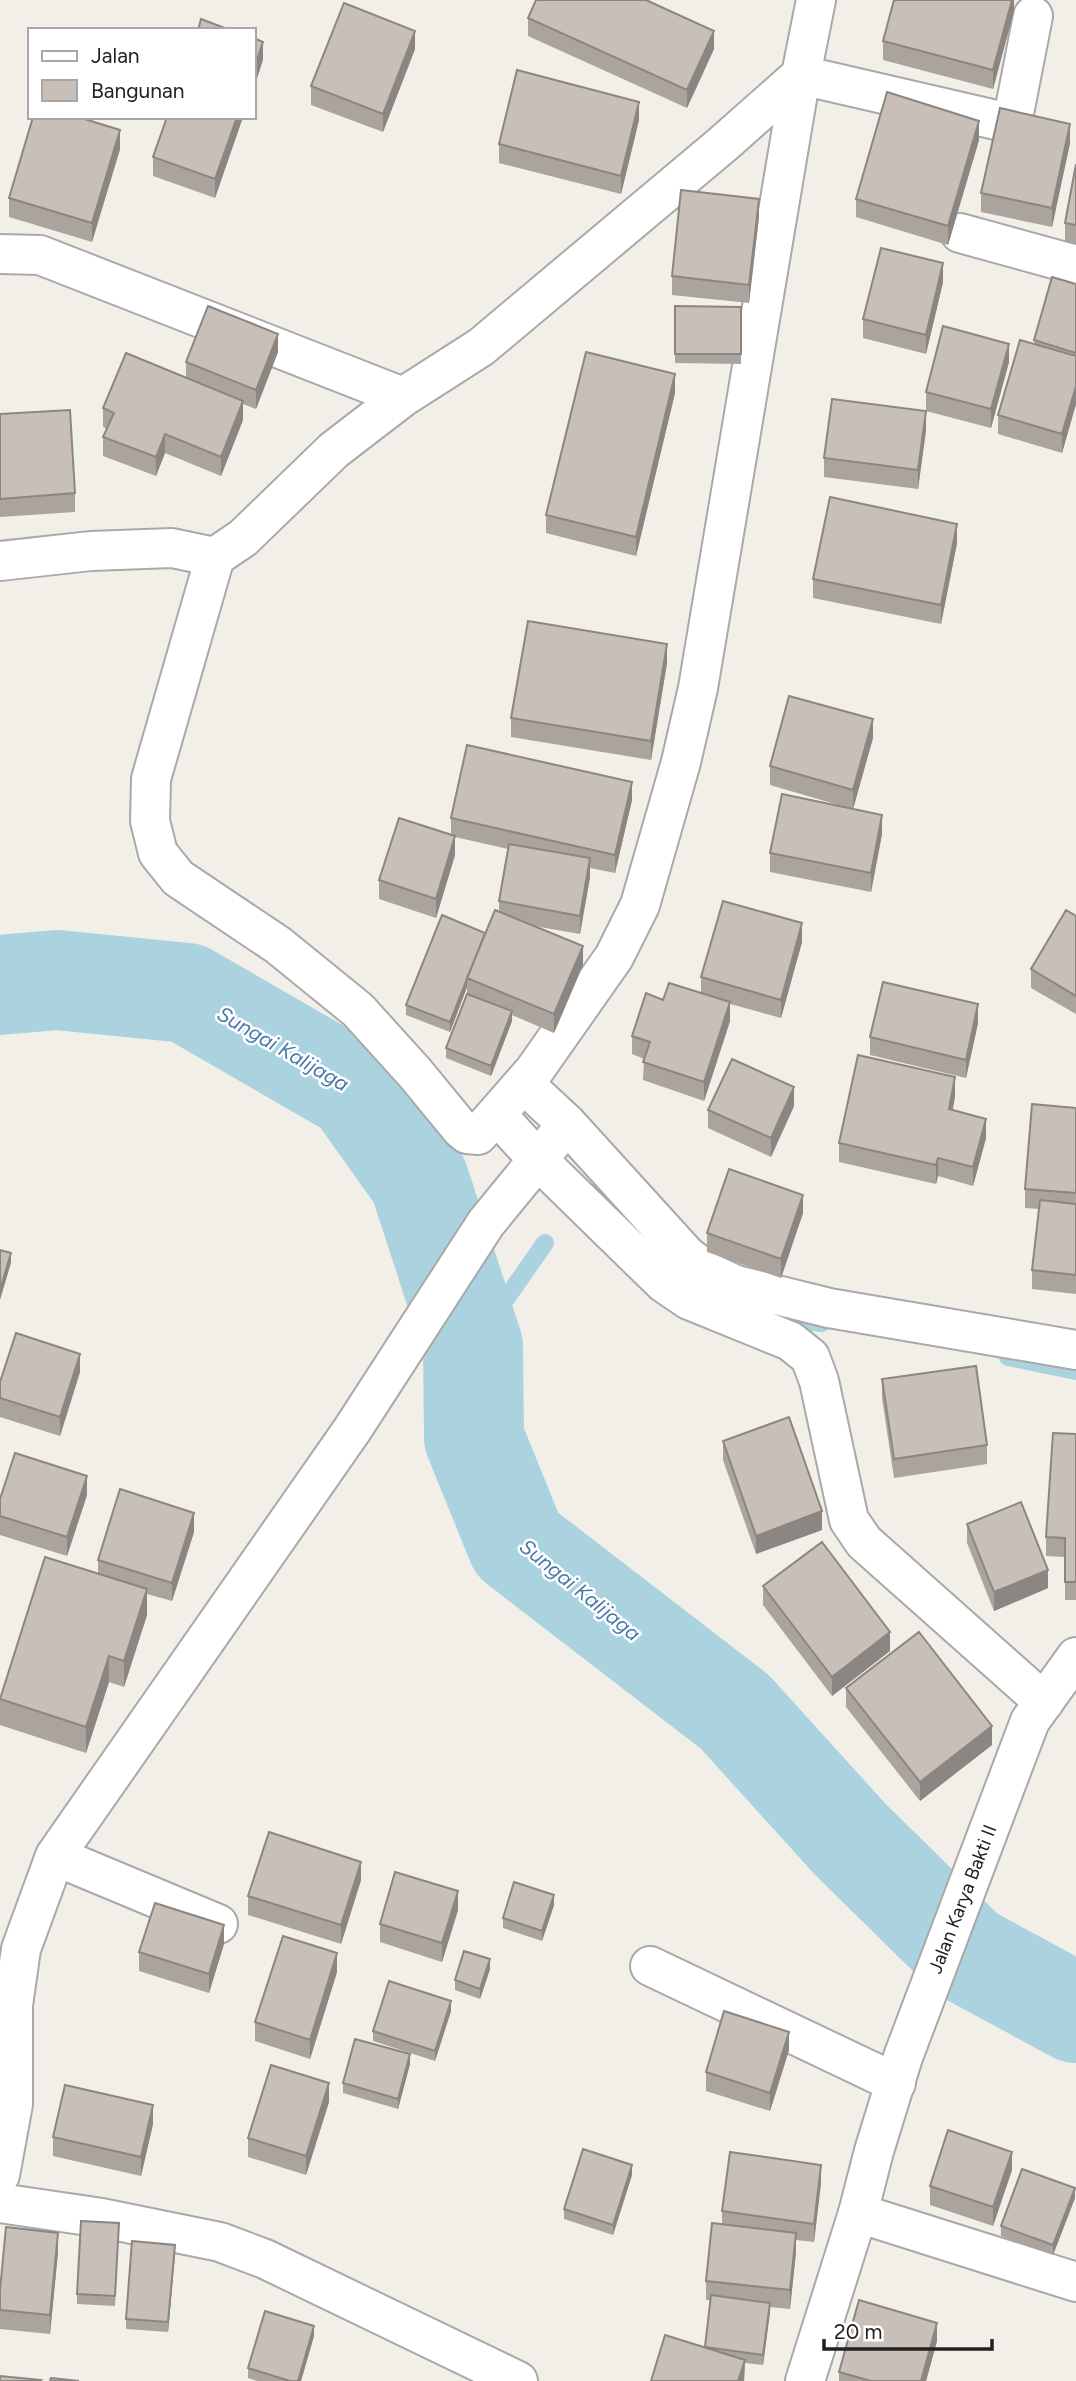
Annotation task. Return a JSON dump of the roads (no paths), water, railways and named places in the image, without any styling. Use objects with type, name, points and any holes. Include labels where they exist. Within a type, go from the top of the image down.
[{"type":"street","points":[[801,75],[723,145],[481,347],[403,397],[334,450],[243,538],[215,557],[151,779],[150,821],[158,853],[178,878],[278,946],[358,1010],[467,1134],[478,1135],[524,1084],[614,957],[640,905],[681,762],[698,688],[801,75],[816,0]]},
{"type":"street","points":[[801,75],[1004,120],[1012,114],[1015,107],[1033,16]]},
{"type":"street","points":[[960,233],[1076,265]]},
{"type":"street","points":[[0,254],[40,255],[403,397]]},
{"type":"street","points":[[0,561],[91,551],[172,548],[215,557]]},
{"type":"street","points":[[524,1084],[567,1124],[687,1256],[710,1273],[736,1285],[829,1308],[1076,1350]]},
{"type":"street","points":[[497,1115],[538,1160],[664,1283],[689,1300],[790,1341],[810,1357],[819,1381],[849,1520],[864,1542],[1044,1702]]},
{"type":"street","points":[[0,2175],[13,2104],[13,2005],[21,1949],[55,1856],[352,1430],[486,1223],[567,1124]]},
{"type":"street","name":"Jalan Karya Bakti II","points":[[805,2381],[900,2070],[1022,1741],[1030,1721],[1076,1657]]},
{"type":"street","points":[[55,1856],[218,1924]]},
{"type":"street","points":[[650,1966],[900,2070]]},
{"type":"street","points":[[0,2203],[115,2220],[220,2242],[265,2259],[518,2381]]},
{"type":"street","points":[[858,2213],[1076,2282]]},
{"type":"waterway","name":"Sungai Kalijaga","points":[[0,985],[57,980],[187,993],[355,1090],[419,1180],[473,1346],[474,1438],[517,1544],[735,1712],[850,1839],[967,1954],[1076,2013]]},
{"type":"waterway","points":[[597,1192],[644,1234]]},
{"type":"waterway","points":[[473,1346],[545,1243]]},
{"type":"waterway","points":[[761,1309],[793,1320],[822,1323]]},
{"type":"waterway","points":[[1008,1357],[1076,1371]]}]
